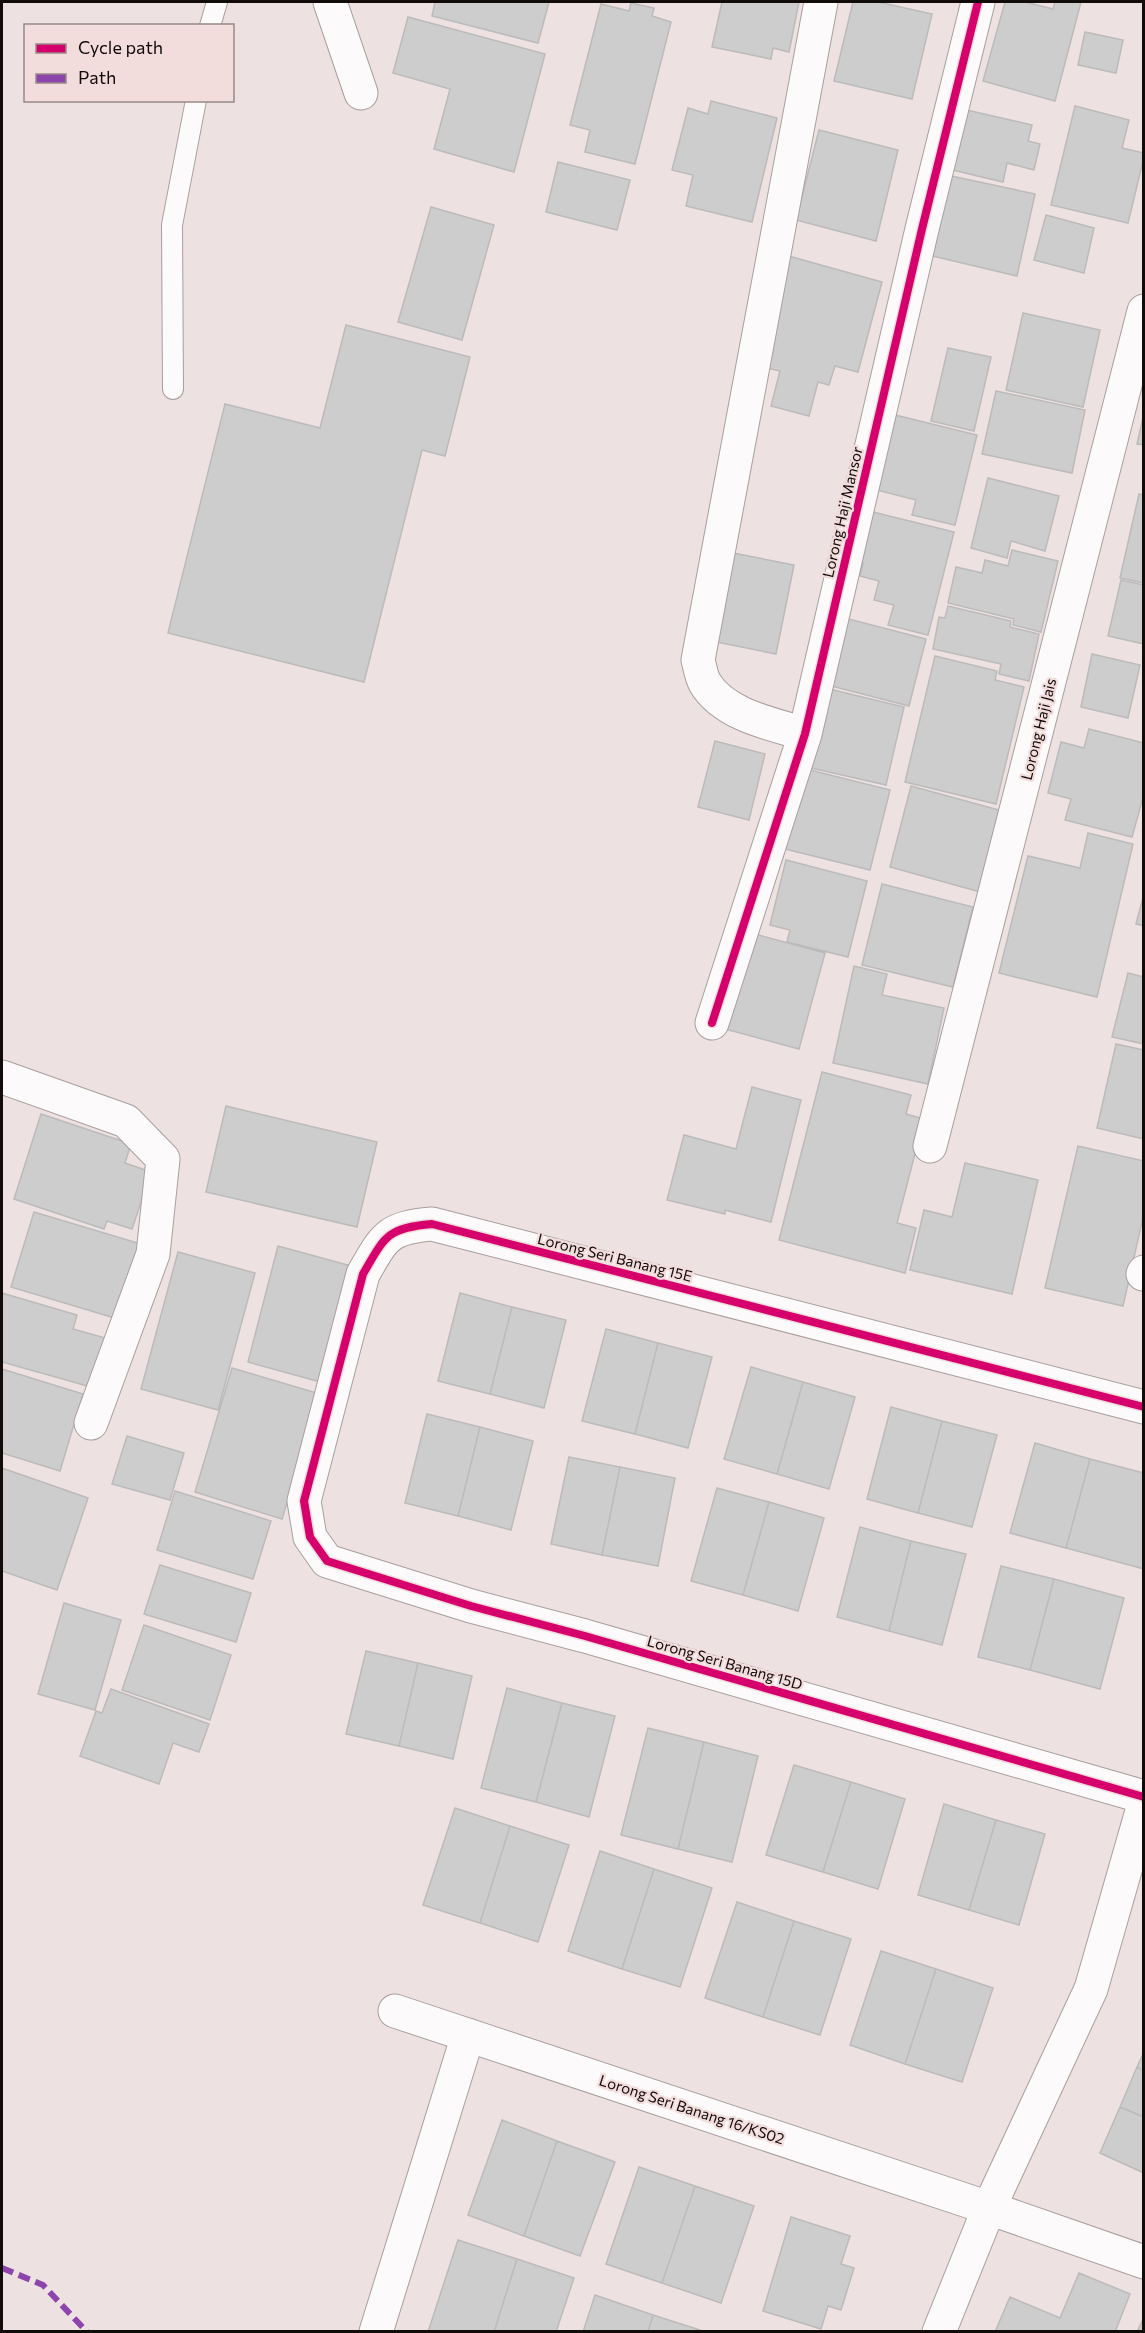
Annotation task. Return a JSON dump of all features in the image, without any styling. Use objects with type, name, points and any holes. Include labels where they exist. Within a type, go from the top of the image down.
[{"type":"street","points":[[330,2],[361,93]]},
{"type":"street","points":[[805,734],[760,720],[726,705],[705,683],[698,660],[821,2]]},
{"type":"street","name":"Lorong Haji Mansor","points":[[712,1023],[805,734],[922,229],[978,2]]},
{"type":"street","name":"Lorong Haji Jais","points":[[930,1146],[1143,311]]},
{"type":"street","points":[[2,1077],[126,1121],[163,1159],[153,1254],[91,1423]]},
{"type":"street","name":"Lorong Seri Banang 15E","points":[[310,1537],[304,1501],[363,1274],[382,1241],[404,1227],[432,1224],[1143,1407]]},
{"type":"street","name":"Lorong Seri Banang 15D","points":[[310,1537],[327,1561],[471,1606],[608,1643],[1143,1797]]},
{"type":"street","points":[[939,2331],[989,2208],[1091,1989],[1143,1804]]},
{"type":"street","name":"Lorong Seri Banang 16/KS02","points":[[395,2011],[989,2208],[1143,2262]]},
{"type":"street","points":[[376,2331],[468,2035]]},
{"type":"lane","points":[[211,24],[217,2]]},
{"type":"lane","points":[[173,389],[172,225],[196,102]]},
{"type":"building","points":[[435,2],[549,2],[538,43],[432,16]]},
{"type":"building","points":[[722,2],[799,2],[789,52],[773,48],[771,59],[712,47]]},
{"type":"building","points":[[853,2],[878,2],[932,14],[912,99],[834,81]]},
{"type":"building","points":[[1005,2],[1025,2],[1053,9],[1055,2],[1081,2],[1055,101],[983,81]]},
{"type":"building","points":[[631,3],[654,8],[652,16],[671,22],[635,164],[585,152],[590,130],[570,125],[601,4],[629,11]]},
{"type":"building","points":[[408,17],[545,54],[514,172],[434,149],[450,89],[393,73]]},
{"type":"building","points":[[1085,32],[1123,40],[1116,73],[1078,65]]},
{"type":"building","points":[[711,101],[777,118],[752,222],[686,206],[693,175],[672,170],[688,108],[708,114]]},
{"type":"building","points":[[1075,106],[1129,120],[1122,148],[1144,153],[1128,223],[1051,205]]},
{"type":"building","points":[[958,108],[1032,125],[1028,141],[1040,144],[1034,170],[1007,163],[1003,182],[944,168]]},
{"type":"building","points":[[819,130],[898,150],[876,241],[796,220]]},
{"type":"building","points":[[558,162],[630,180],[617,230],[546,212]]},
{"type":"building","points":[[942,174],[1035,194],[1017,276],[924,254]]},
{"type":"building","points":[[431,207],[494,225],[462,340],[398,322]]},
{"type":"building","points":[[1046,215],[1094,228],[1084,273],[1034,260]]},
{"type":"building","points":[[785,255],[882,282],[858,372],[835,366],[829,385],[818,382],[809,416],[771,406],[780,371],[763,367]]},
{"type":"building","points":[[1023,313],[1100,330],[1083,407],[1006,390]]},
{"type":"building","points":[[346,325],[470,357],[445,456],[422,450],[364,682],[168,633],[225,404],[320,428]]},
{"type":"building","points":[[948,348],[991,357],[974,431],[931,421]]},
{"type":"building","points":[[996,391],[1085,410],[1072,473],[982,454]]},
{"type":"building","points":[[883,412],[977,435],[955,525],[912,515],[916,500],[865,487]]},
{"type":"building","points":[[1144,413],[1144,445],[1137,444]]},
{"type":"building","points":[[988,478],[1059,496],[1045,551],[1011,541],[1007,558],[971,548]]},
{"type":"building","points":[[1139,494],[1144,495],[1144,583],[1120,578]]},
{"type":"building","points":[[865,510],[954,532],[928,635],[888,625],[894,605],[874,600],[879,581],[860,576],[863,563],[853,561]]},
{"type":"building","points":[[1012,550],[1058,561],[1041,632],[1013,625],[1014,619],[948,603],[956,567],[982,573],[985,560],[1008,566]]},
{"type":"building","points":[[723,551],[794,565],[776,654],[706,640]]},
{"type":"building","points":[[1121,580],[1144,585],[1144,644],[1108,636]]},
{"type":"building","points":[[948,606],[1011,621],[1010,627],[1039,634],[1029,681],[999,674],[1001,664],[933,649],[939,617],[945,618]]},
{"type":"building","points":[[837,616],[926,639],[909,706],[820,683]]},
{"type":"building","points":[[1092,654],[1140,665],[1128,718],[1081,707]]},
{"type":"building","points":[[935,656],[997,671],[995,680],[1024,687],[996,804],[905,782]]},
{"type":"building","points":[[821,687],[904,707],[886,785],[802,766]]},
{"type":"building","points":[[1089,729],[1144,743],[1144,794],[1132,837],[1065,820],[1071,799],[1048,793],[1061,742],[1084,748]]},
{"type":"building","points":[[715,741],[765,754],[749,820],[698,807]]},
{"type":"building","points":[[806,769],[890,790],[870,870],[785,849]]},
{"type":"building","points":[[911,786],[1006,812],[984,893],[890,867]]},
{"type":"building","points":[[1088,833],[1133,844],[1097,997],[999,973],[1028,856],[1080,868]]},
{"type":"building","points":[[786,860],[867,881],[848,957],[787,942],[790,930],[770,925]]},
{"type":"building","points":[[882,884],[973,907],[953,987],[862,965]]},
{"type":"building","points":[[1144,894],[1144,926],[1136,924]]},
{"type":"building","points":[[751,933],[825,953],[799,1049],[725,1029]]},
{"type":"building","points":[[854,966],[887,974],[882,995],[944,1008],[928,1084],[833,1063]]},
{"type":"building","points":[[1128,973],[1144,977],[1144,1044],[1112,1037]]},
{"type":"building","points":[[1116,1044],[1144,1050],[1144,1139],[1097,1128]]},
{"type":"building","points":[[822,1072],[911,1095],[906,1114],[924,1119],[897,1223],[916,1228],[905,1273],[779,1240]]},
{"type":"building","points":[[752,1087],[801,1100],[771,1222],[725,1210],[725,1214],[667,1200],[684,1135],[736,1149]]},
{"type":"building","points":[[226,1106],[377,1142],[357,1227],[206,1192]]},
{"type":"building","points":[[41,1114],[131,1144],[125,1163],[151,1172],[132,1229],[107,1221],[104,1229],[14,1199]]},
{"type":"building","points":[[1078,1146],[1144,1161],[1144,1213],[1123,1306],[1045,1288]]},
{"type":"building","points":[[965,1163],[1038,1180],[1012,1294],[910,1270],[924,1210],[952,1217]]},
{"type":"building","points":[[34,1212],[141,1244],[118,1319],[11,1287]]},
{"type":"building","points":[[278,1246],[355,1267],[324,1383],[248,1362]]},
{"type":"building","points":[[178,1252],[255,1273],[218,1410],[141,1389]]},
{"type":"building","points":[[2,1293],[77,1315],[73,1329],[105,1338],[91,1387],[2,1362]]},
{"type":"building","points":[[460,1293],[512,1307],[490,1394],[438,1381]]},
{"type":"building","points":[[512,1307],[566,1320],[544,1408],[490,1394]]},
{"type":"building","points":[[606,1329],[658,1343],[635,1434],[582,1421]]},
{"type":"building","points":[[658,1343],[712,1357],[688,1448],[635,1434]]},
{"type":"building","points":[[751,1367],[803,1382],[777,1474],[724,1459]]},
{"type":"building","points":[[232,1368],[320,1394],[282,1519],[195,1492]]},
{"type":"building","points":[[2,1369],[83,1394],[60,1471],[2,1453]]},
{"type":"building","points":[[803,1382],[855,1397],[829,1489],[777,1474]]},
{"type":"building","points":[[891,1407],[942,1421],[918,1513],[867,1499]]},
{"type":"building","points":[[427,1414],[480,1427],[458,1516],[405,1503]]},
{"type":"building","points":[[942,1421],[997,1435],[972,1527],[918,1513]]},
{"type":"building","points":[[480,1427],[533,1441],[511,1530],[458,1516]]},
{"type":"building","points":[[127,1436],[184,1453],[170,1500],[112,1484]]},
{"type":"building","points":[[1035,1443],[1090,1459],[1066,1548],[1010,1533]]},
{"type":"building","points":[[569,1457],[620,1467],[602,1555],[551,1544]]},
{"type":"building","points":[[1090,1459],[1144,1473],[1144,1569],[1066,1548]]},
{"type":"building","points":[[620,1467],[675,1478],[658,1566],[602,1555]]},
{"type":"building","points":[[2,1468],[88,1498],[57,1590],[2,1571]]},
{"type":"building","points":[[717,1488],[769,1502],[743,1595],[691,1581]]},
{"type":"building","points":[[175,1491],[271,1521],[253,1579],[157,1550]]},
{"type":"building","points":[[769,1502],[824,1518],[798,1611],[743,1595]]},
{"type":"building","points":[[860,1527],[911,1541],[889,1631],[837,1617]]},
{"type":"building","points":[[911,1541],[966,1554],[942,1645],[889,1631]]},
{"type":"building","points":[[160,1565],[251,1593],[236,1642],[144,1614]]},
{"type":"building","points":[[1001,1566],[1054,1579],[1030,1670],[978,1657]]},
{"type":"building","points":[[1054,1579],[1124,1598],[1100,1689],[1030,1670]]},
{"type":"building","points":[[64,1603],[121,1620],[95,1710],[38,1694]]},
{"type":"building","points":[[144,1625],[231,1655],[210,1720],[122,1690]]},
{"type":"building","points":[[366,1651],[418,1663],[399,1746],[346,1734]]},
{"type":"building","points":[[418,1663],[472,1676],[453,1759],[399,1746]]},
{"type":"building","points":[[507,1688],[562,1703],[536,1802],[481,1788]]},
{"type":"building","points":[[111,1689],[209,1724],[199,1752],[173,1743],[159,1784],[80,1756],[96,1711],[102,1713]]},
{"type":"building","points":[[562,1703],[615,1716],[589,1817],[536,1802]]},
{"type":"building","points":[[648,1728],[704,1742],[678,1849],[621,1835]]},
{"type":"building","points":[[704,1742],[758,1756],[732,1862],[678,1849]]},
{"type":"building","points":[[794,1765],[851,1782],[823,1872],[766,1855]]},
{"type":"building","points":[[851,1782],[905,1799],[878,1889],[823,1872]]},
{"type":"building","points":[[944,1804],[996,1820],[969,1910],[918,1895]]},
{"type":"building","points":[[455,1808],[510,1826],[480,1923],[423,1905]]},
{"type":"building","points":[[996,1820],[1045,1834],[1019,1925],[969,1910]]},
{"type":"building","points":[[510,1826],[569,1845],[538,1942],[480,1923]]},
{"type":"building","points":[[600,1851],[654,1869],[622,1969],[568,1951]]},
{"type":"building","points":[[654,1869],[712,1888],[680,1987],[622,1969]]},
{"type":"building","points":[[737,1902],[794,1921],[763,2017],[705,1998]]},
{"type":"building","points":[[794,1921],[851,1939],[820,2035],[763,2017]]},
{"type":"building","points":[[881,1951],[936,1969],[905,2064],[850,2045]]},
{"type":"building","points":[[936,1969],[993,1988],[962,2082],[905,2064]]},
{"type":"building","points":[[1144,2052],[1144,2071],[1137,2067]]},
{"type":"building","points":[[1137,2067],[1144,2071],[1144,2117],[1120,2107]]},
{"type":"building","points":[[1120,2107],[1144,2117],[1144,2173],[1100,2153]]},
{"type":"building","points":[[502,2120],[557,2141],[524,2236],[468,2215]]},
{"type":"building","points":[[557,2141],[615,2162],[580,2256],[524,2236]]},
{"type":"building","points":[[639,2167],[695,2186],[662,2283],[606,2264]]},
{"type":"building","points":[[695,2186],[754,2206],[721,2303],[662,2283]]},
{"type":"building","points":[[791,2217],[850,2236],[841,2264],[854,2268],[841,2310],[828,2306],[821,2329],[763,2311]]},
{"type":"building","points":[[458,2240],[517,2259],[494,2332],[428,2332]]},
{"type":"building","points":[[517,2259],[574,2278],[556,2332],[494,2332]]},
{"type":"building","points":[[1079,2273],[1130,2294],[1115,2332],[995,2332],[1010,2297],[1060,2318]]},
{"type":"building","points":[[595,2295],[653,2315],[648,2332],[583,2332]]},
{"type":"building","points":[[653,2315],[706,2332],[648,2332]]},
{"type":"building","points":[[1144,2317],[1144,2332],[1137,2332]]},
{"type":"marked path","points":[[2,2268],[43,2285],[87,2332]]},
{"type":"cycle path","points":[[712,1023],[805,734],[922,229],[978,2]]},
{"type":"cycle path","points":[[1144,1407],[432,1224],[405,1228],[389,1236],[363,1274],[304,1501],[310,1537],[327,1561],[471,1606],[585,1636],[1144,1797]]}]
